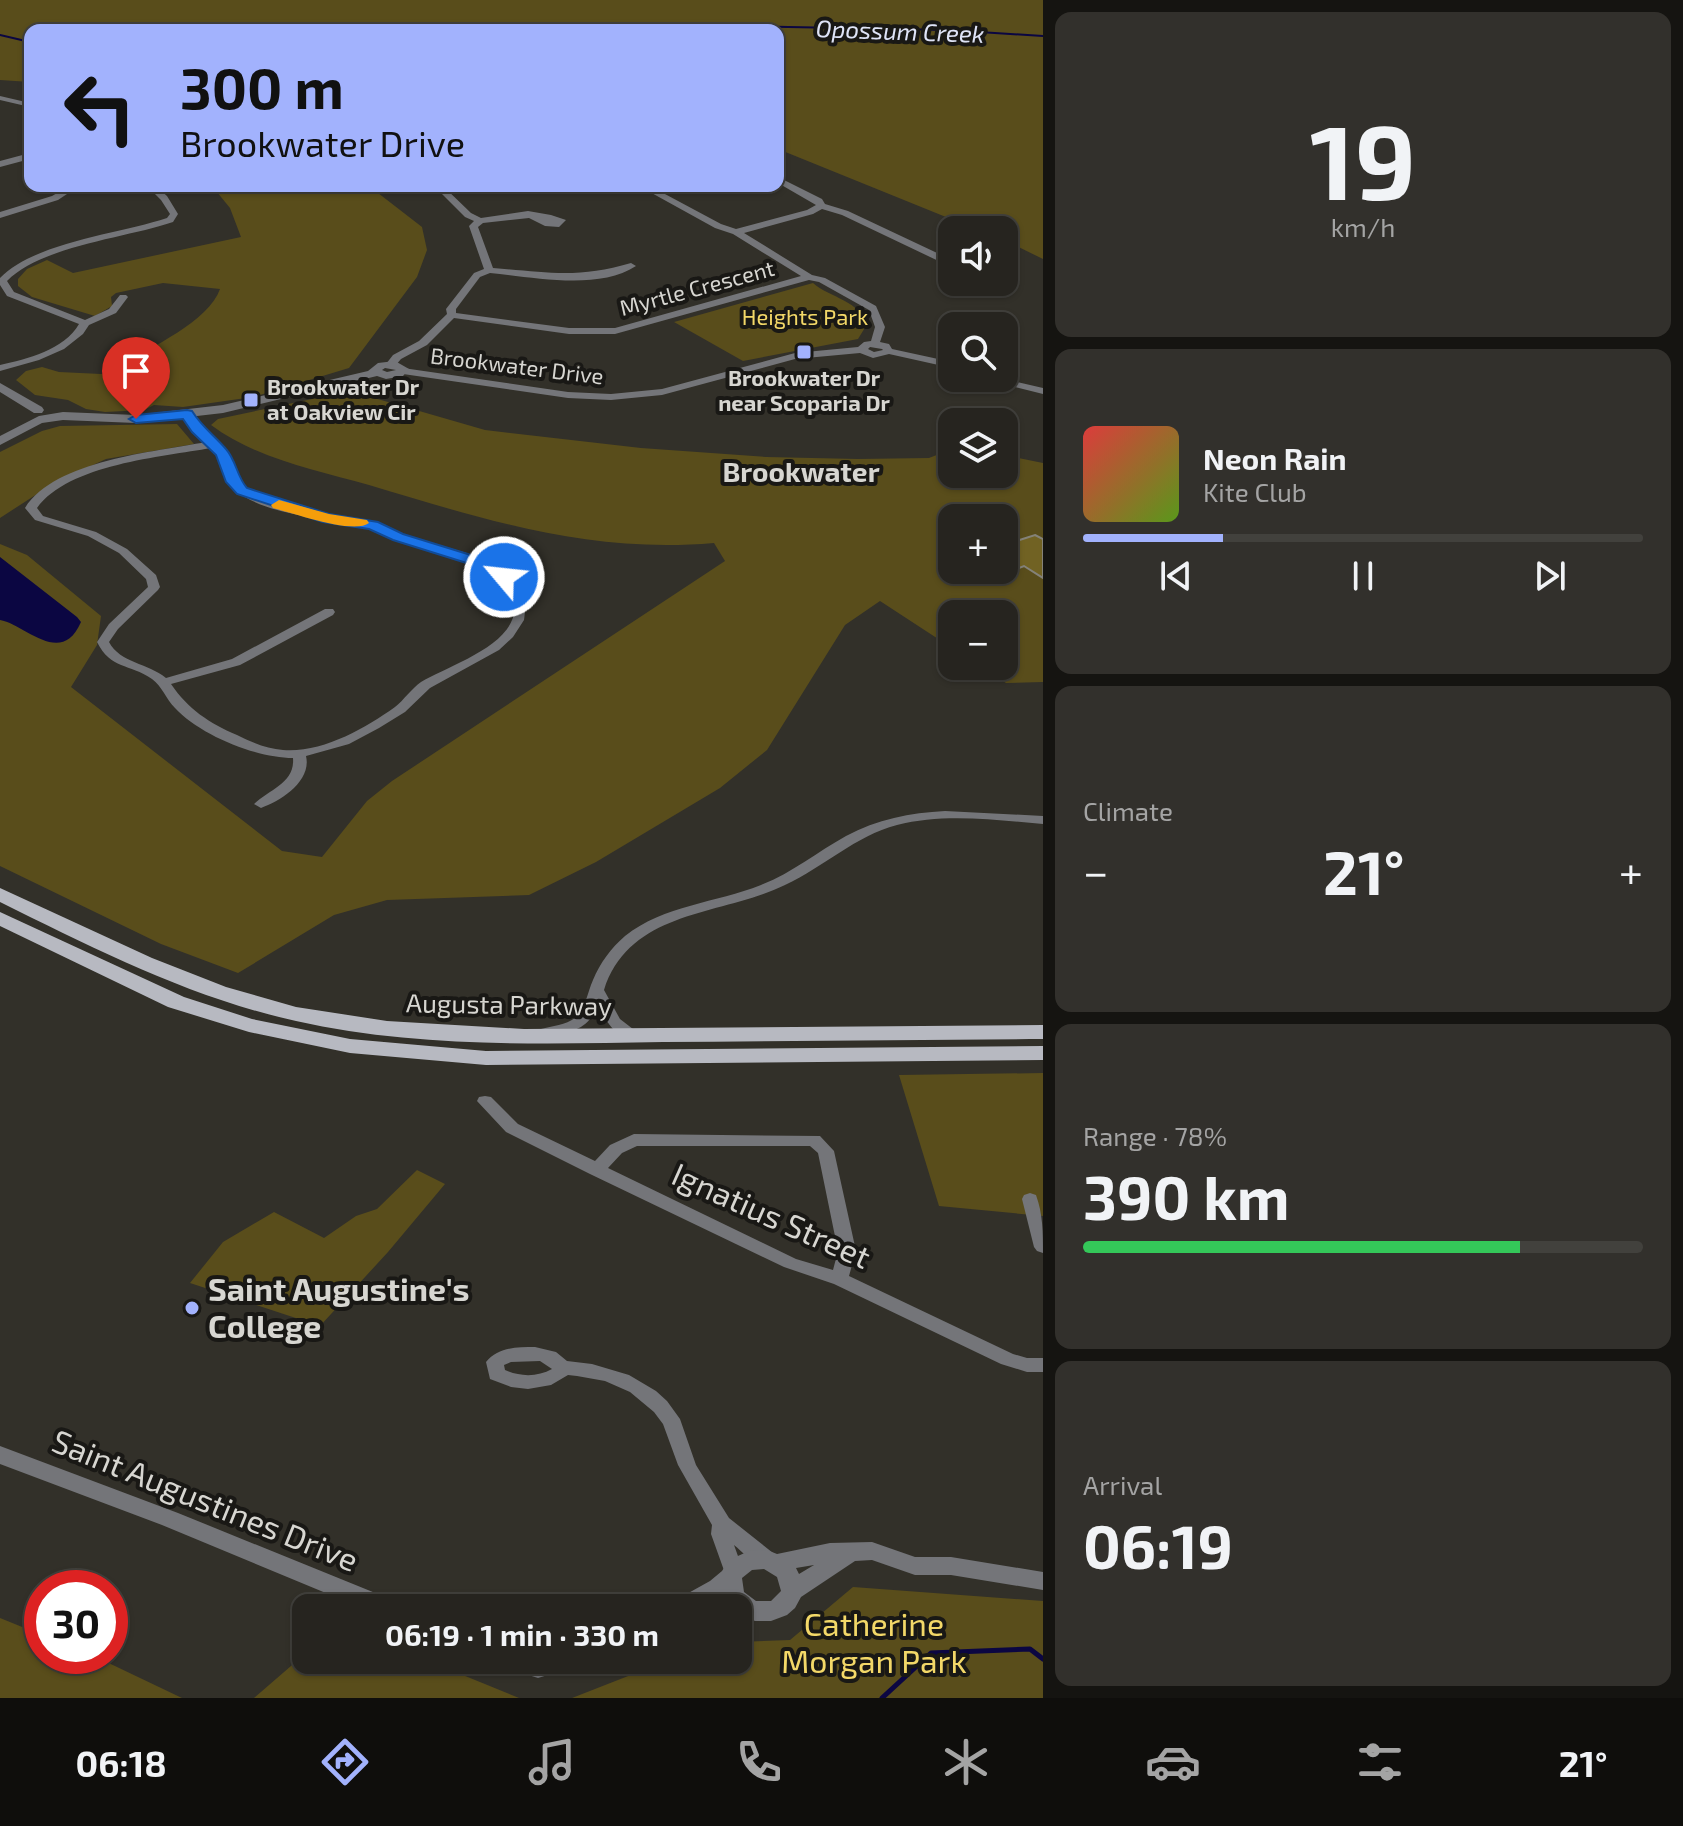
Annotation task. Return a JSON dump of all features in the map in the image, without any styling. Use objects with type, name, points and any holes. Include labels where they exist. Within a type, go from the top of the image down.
[{"type":"main road","name":"Augusta Parkway","points":[[0,894],[146,965],[207,989],[296,1013],[394,1031],[532,1037],[1043,1032]]},
{"type":"main road","name":"Augusta Parkway","points":[[0,918],[176,1002],[249,1025],[350,1046],[486,1058],[1043,1053]]},
{"type":"street","points":[[0,98],[24,104]]},
{"type":"street","points":[[3,162],[24,157]]},
{"type":"street","points":[[784,183],[819,201],[821,206]]},
{"type":"street","points":[[0,213],[55,198],[65,192]]},
{"type":"street","points":[[85,323],[10,294],[4,289],[2,276],[30,260],[170,220],[174,214],[160,192]]},
{"type":"street","points":[[444,192],[468,215],[480,221]]},
{"type":"street","points":[[654,192],[809,277],[822,280],[873,308],[880,327],[875,343]]},
{"type":"street","points":[[730,232],[810,212],[821,206],[845,213],[938,258]]},
{"type":"street","points":[[489,270],[473,226],[480,221],[528,214]]},
{"type":"street","points":[[391,364],[397,357],[423,343],[452,315],[451,309],[477,275],[489,270],[584,277],[618,272],[631,266]]},
{"type":"street","name":"Myrtle Crescent","points":[[452,315],[569,331],[615,331],[809,277]]},
{"type":"street","points":[[0,368],[27,361],[71,340],[85,323],[104,317],[120,305],[123,297]]},
{"type":"street","name":"Brookwater Drive","points":[[861,350],[865,345],[875,343],[889,351]]},
{"type":"street","name":"Brookwater Drive","points":[[403,371],[568,395],[611,397],[662,392],[795,356],[861,350],[877,355],[889,351],[938,362]]},
{"type":"street","points":[[0,387],[38,415],[119,419],[187,414],[262,402],[376,373],[391,376],[403,371],[402,367],[391,364],[376,368],[376,373]]},
{"type":"street","points":[[1018,385],[1043,391]]},
{"type":"street","points":[[187,414],[197,429],[214,444],[223,453],[233,482],[242,491],[311,514],[373,525],[398,537],[481,563],[504,577],[519,601],[519,618],[512,632],[466,666],[429,683],[387,717],[332,746],[299,755],[262,750],[196,719],[173,698],[164,682],[109,654],[103,642],[111,626],[145,599],[154,587],[152,578],[123,551],[92,534],[39,518],[31,508],[40,497],[66,480],[108,461],[214,444]]},
{"type":"street","points":[[0,441],[38,415]]},
{"type":"street","points":[[164,682],[236,662],[329,612]]},
{"type":"street","points":[[261,804],[292,784],[301,763],[299,755]]},
{"type":"street","points":[[532,1037],[575,1025],[591,1010],[606,968],[619,950],[653,925],[771,887],[877,827],[910,818],[962,814],[1043,820]]},
{"type":"street","points":[[597,991],[614,1022],[634,1036]]},
{"type":"street","name":"Ignatius Street","points":[[485,1101],[512,1128],[790,1263],[840,1279],[1007,1359],[1027,1365],[1043,1365]]},
{"type":"street","points":[[596,1170],[616,1149],[634,1140],[814,1140],[826,1151],[847,1251],[840,1279]]},
{"type":"street","points":[[1030,1199],[1043,1247]]},
{"type":"street","points":[[562,1368],[583,1368],[609,1374],[633,1385],[660,1405],[671,1420],[689,1469],[722,1524],[731,1529],[751,1551],[787,1572],[792,1591]]},
{"type":"street","name":"Saint Augustines Drive","points":[[0,1455],[170,1519],[353,1594]]},
{"type":"street","points":[[722,1524],[721,1534],[732,1574],[732,1594]]},
{"type":"street","points":[[707,1594],[748,1560],[771,1561],[830,1552],[872,1551],[915,1566],[951,1566],[1043,1581]]},
{"type":"street","points":[[752,1610],[767,1612],[777,1609],[785,1604],[792,1591],[849,1553]]},
{"type":"green space","points":[[0,0],[1043,0],[1043,259],[1018,247],[1018,216],[943,216],[784,151],[784,24],[24,24],[24,82],[0,80]]},
{"type":"green space","points":[[217,192],[377,192],[422,227],[427,250],[417,277],[349,368],[253,397],[183,407],[154,405],[144,410],[105,412],[86,409],[68,400],[35,395],[16,380],[26,371],[42,367],[59,372],[122,375],[121,365],[191,323],[214,301],[220,289],[163,283],[116,293],[111,297],[112,306],[95,316],[32,297],[18,286],[18,279],[27,269],[47,260],[73,273],[241,237],[230,208]]},
{"type":"green space","name":"Heights Park","points":[[813,283],[858,311],[866,326],[858,339],[743,361],[674,322]]},
{"type":"green space","points":[[350,391],[485,430],[641,448],[766,457],[929,458],[938,454],[938,488],[1018,488],[1018,458],[1043,463],[1043,682],[1006,683],[1001,680],[1018,680],[1018,600],[938,600],[938,639],[880,601],[845,625],[767,750],[720,788],[596,862],[529,895],[387,900],[334,915],[238,973],[161,944],[0,866],[0,544],[27,555],[101,616],[97,645],[71,687],[282,851],[322,857],[367,801],[392,781],[725,561],[714,543],[624,544],[581,539],[497,522],[267,455],[211,425],[218,419]]},
{"type":"green space","points":[[177,424],[194,444],[106,459],[54,483],[0,518],[0,452],[42,431],[60,426]]},
{"type":"green space","points":[[1043,1073],[1043,1216],[939,1206],[899,1075]]},
{"type":"green space","points":[[417,1170],[445,1184],[320,1326],[190,1283],[223,1242],[274,1212],[324,1238],[356,1216],[377,1209]]},
{"type":"green space","name":"Catherine Morgan Park","points":[[853,1587],[1043,1601],[1043,1698],[572,1698],[633,1674],[752,1674],[752,1641],[790,1640]]},
{"type":"green space","points":[[0,1618],[24,1628],[24,1674],[128,1672],[182,1698],[0,1698]]},
{"type":"green space","points":[[292,1665],[292,1674],[460,1674],[519,1698],[254,1698]]},
{"type":"shaded area","points":[[0,557],[77,617],[81,622],[73,635],[63,642],[53,643],[0,620]]},
{"type":"building","points":[[1035,535],[1043,539],[1043,578],[1024,566],[1018,568],[1018,540]]},
{"type":"waterway","name":"Opossum Creek","points":[[557,24],[630,24]]},
{"type":"waterway","name":"Opossum Creek","points":[[784,27],[948,30],[1043,36]]},
{"type":"waterway","name":"Opossum Creek","points":[[0,35],[24,41]]},
{"type":"waterway","points":[[882,1698],[931,1653],[1030,1649],[1043,1659]]},
{"type":"slow traffic","points":[[279,505],[362,523]]},
{"type":"place","name":"Brookwater Dr near Scoparia Dr","points":[[804,352]]},
{"type":"place","name":"Brookwater Dr at Oakview Cir","points":[[251,400]]},
{"type":"place","name":"Saint Augustine's College","points":[[192,1308]]},
{"type":"district","name":"Brookwater","points":[[801,472]]},
{"type":"route","points":[[136,419],[187,414],[204,437],[223,453],[233,482],[256,498],[328,518],[373,525],[398,537],[481,563],[504,577]]}]
